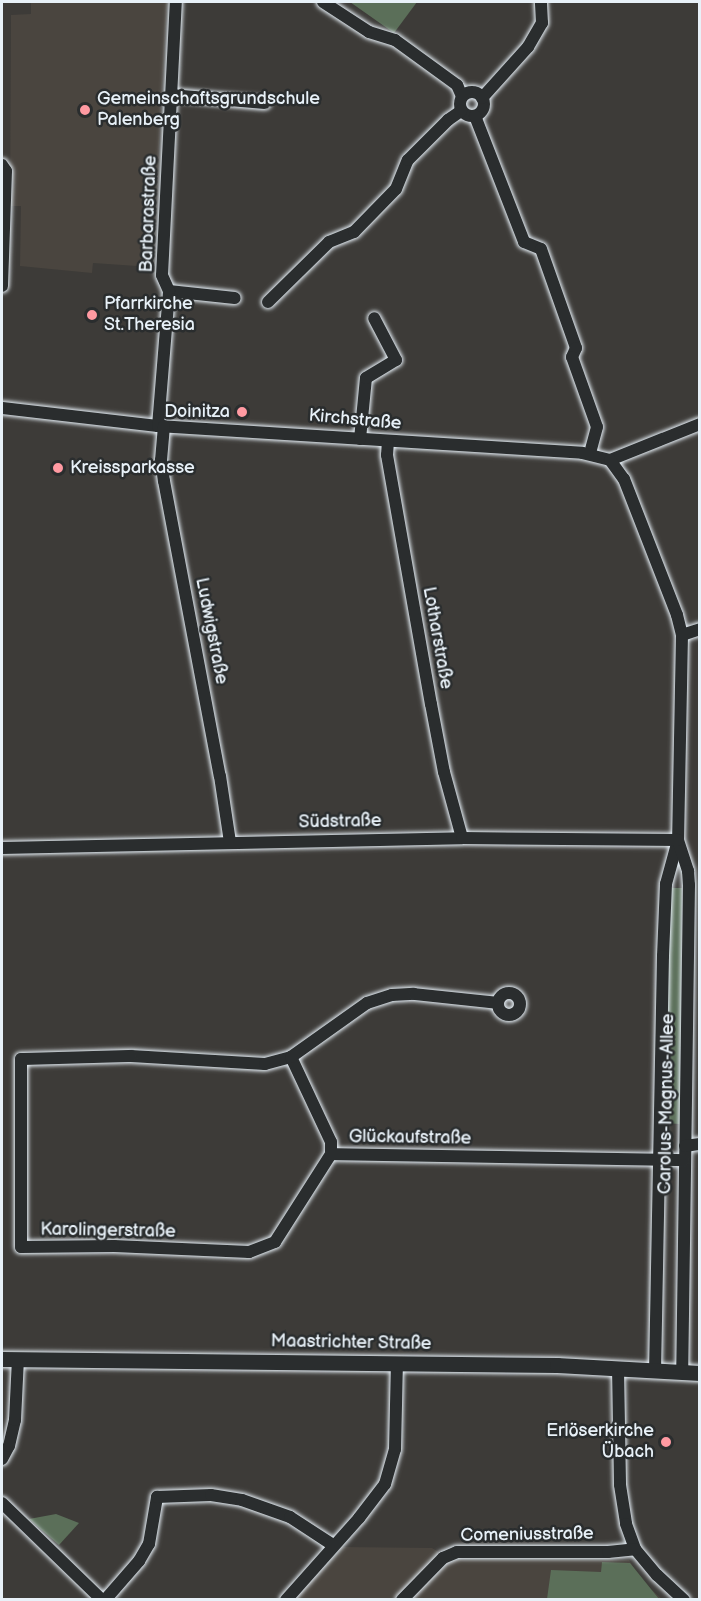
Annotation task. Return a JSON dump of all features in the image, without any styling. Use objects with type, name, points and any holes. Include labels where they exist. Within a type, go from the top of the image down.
[{"type":"street","name":"Barbarastraße","points":[[161,426],[169,291],[162,275],[176,2]]},
{"type":"street","points":[[323,2],[369,32],[401,45],[457,85],[462,96],[461,111],[467,116],[475,116],[483,109],[482,98],[528,47],[542,23],[541,2]]},
{"type":"street","points":[[462,96],[473,92],[482,98]]},
{"type":"street","points":[[171,94],[265,103]]},
{"type":"street","points":[[268,302],[329,242],[354,232],[396,189],[408,160],[448,120],[461,111]]},
{"type":"street","points":[[475,116],[524,242],[541,249],[576,348],[572,357],[597,427],[590,454]]},
{"type":"street","points":[[2,165],[6,171],[2,286]]},
{"type":"street","points":[[169,291],[236,298]]},
{"type":"street","points":[[360,439],[366,378],[396,360],[374,318]]},
{"type":"street","name":"Kirchstraße","points":[[2,408],[161,426],[590,454],[610,460]]},
{"type":"street","points":[[610,460],[699,424]]},
{"type":"street","name":"Ludwigstraße","points":[[161,426],[161,460],[164,481],[220,776],[230,842]]},
{"type":"street","name":"Lotharstraße","points":[[388,441],[387,454],[431,704],[444,772],[462,838]]},
{"type":"street","name":"Carolus-Magnus-Allee","points":[[610,460],[624,479],[677,615],[682,635],[678,840],[666,884],[655,1369]]},
{"type":"street","points":[[682,635],[699,629]]},
{"type":"street","name":"Südstraße","points":[[2,848],[462,838],[678,840]]},
{"type":"street","name":"Carolus-Magnus-Allee","points":[[678,840],[694,871],[684,1160],[682,1371]]},
{"type":"street","points":[[291,1056],[367,1003],[392,995],[414,994],[498,1003]]},
{"type":"street","name":"Glückaufstraße","points":[[291,1056],[331,1142],[331,1154],[684,1160]]},
{"type":"street","name":"Karolingerstraße","points":[[291,1056],[265,1064],[224,1063],[173,1057],[21,1059],[21,1247],[114,1246],[249,1252],[263,1248],[275,1242],[284,1230],[331,1154]]},
{"type":"street","points":[[685,1146],[699,1144]]},
{"type":"street","name":"Maastrichter Straße","points":[[2,1359],[397,1363],[655,1369],[699,1373]]},
{"type":"street","points":[[2,1459],[9,1446],[15,1420],[18,1359]]},
{"type":"street","points":[[286,1599],[375,1499],[385,1484],[392,1466],[396,1431],[397,1363]]},
{"type":"street","points":[[618,1368],[620,1485],[626,1524],[635,1549],[657,1575],[684,1599]]},
{"type":"street","points":[[2,1503],[103,1599],[140,1561],[149,1544],[158,1497],[211,1495],[242,1500],[290,1517],[333,1545]]},
{"type":"street","name":"Comeniusstraße","points":[[402,1599],[443,1558],[457,1552],[608,1552],[635,1549]]},
{"type":"shaded area","name":"Gemeinschaftsgrundschule Palenberg","points":[[31,2],[167,2],[152,267],[93,263],[92,273],[20,266],[21,206],[10,206],[11,15],[31,14]]},
{"type":"shaded area","points":[[342,1547],[432,1548],[452,1560],[629,1560],[642,1581],[662,1599],[294,1600]]},
{"type":"green space","points":[[350,2],[417,2],[394,33]]},
{"type":"green space","points":[[670,888],[682,888],[680,1124],[665,1123]]},
{"type":"green space","points":[[56,1514],[79,1523],[59,1545],[29,1519]]},
{"type":"green space","points":[[602,1562],[630,1563],[659,1599],[547,1599],[551,1570],[601,1572]]},
{"type":"place","name":"Gemeinschaftsgrundschule Palenberg","points":[[85,110]]},
{"type":"place","name":"Pfarrkirche St.Theresia","points":[[92,315]]},
{"type":"place","name":"Doinitza","points":[[242,412]]},
{"type":"place","name":"Kreissparkasse","points":[[58,468]]},
{"type":"place","name":"Erlöserkirche Übach","points":[[666,1442]]}]
